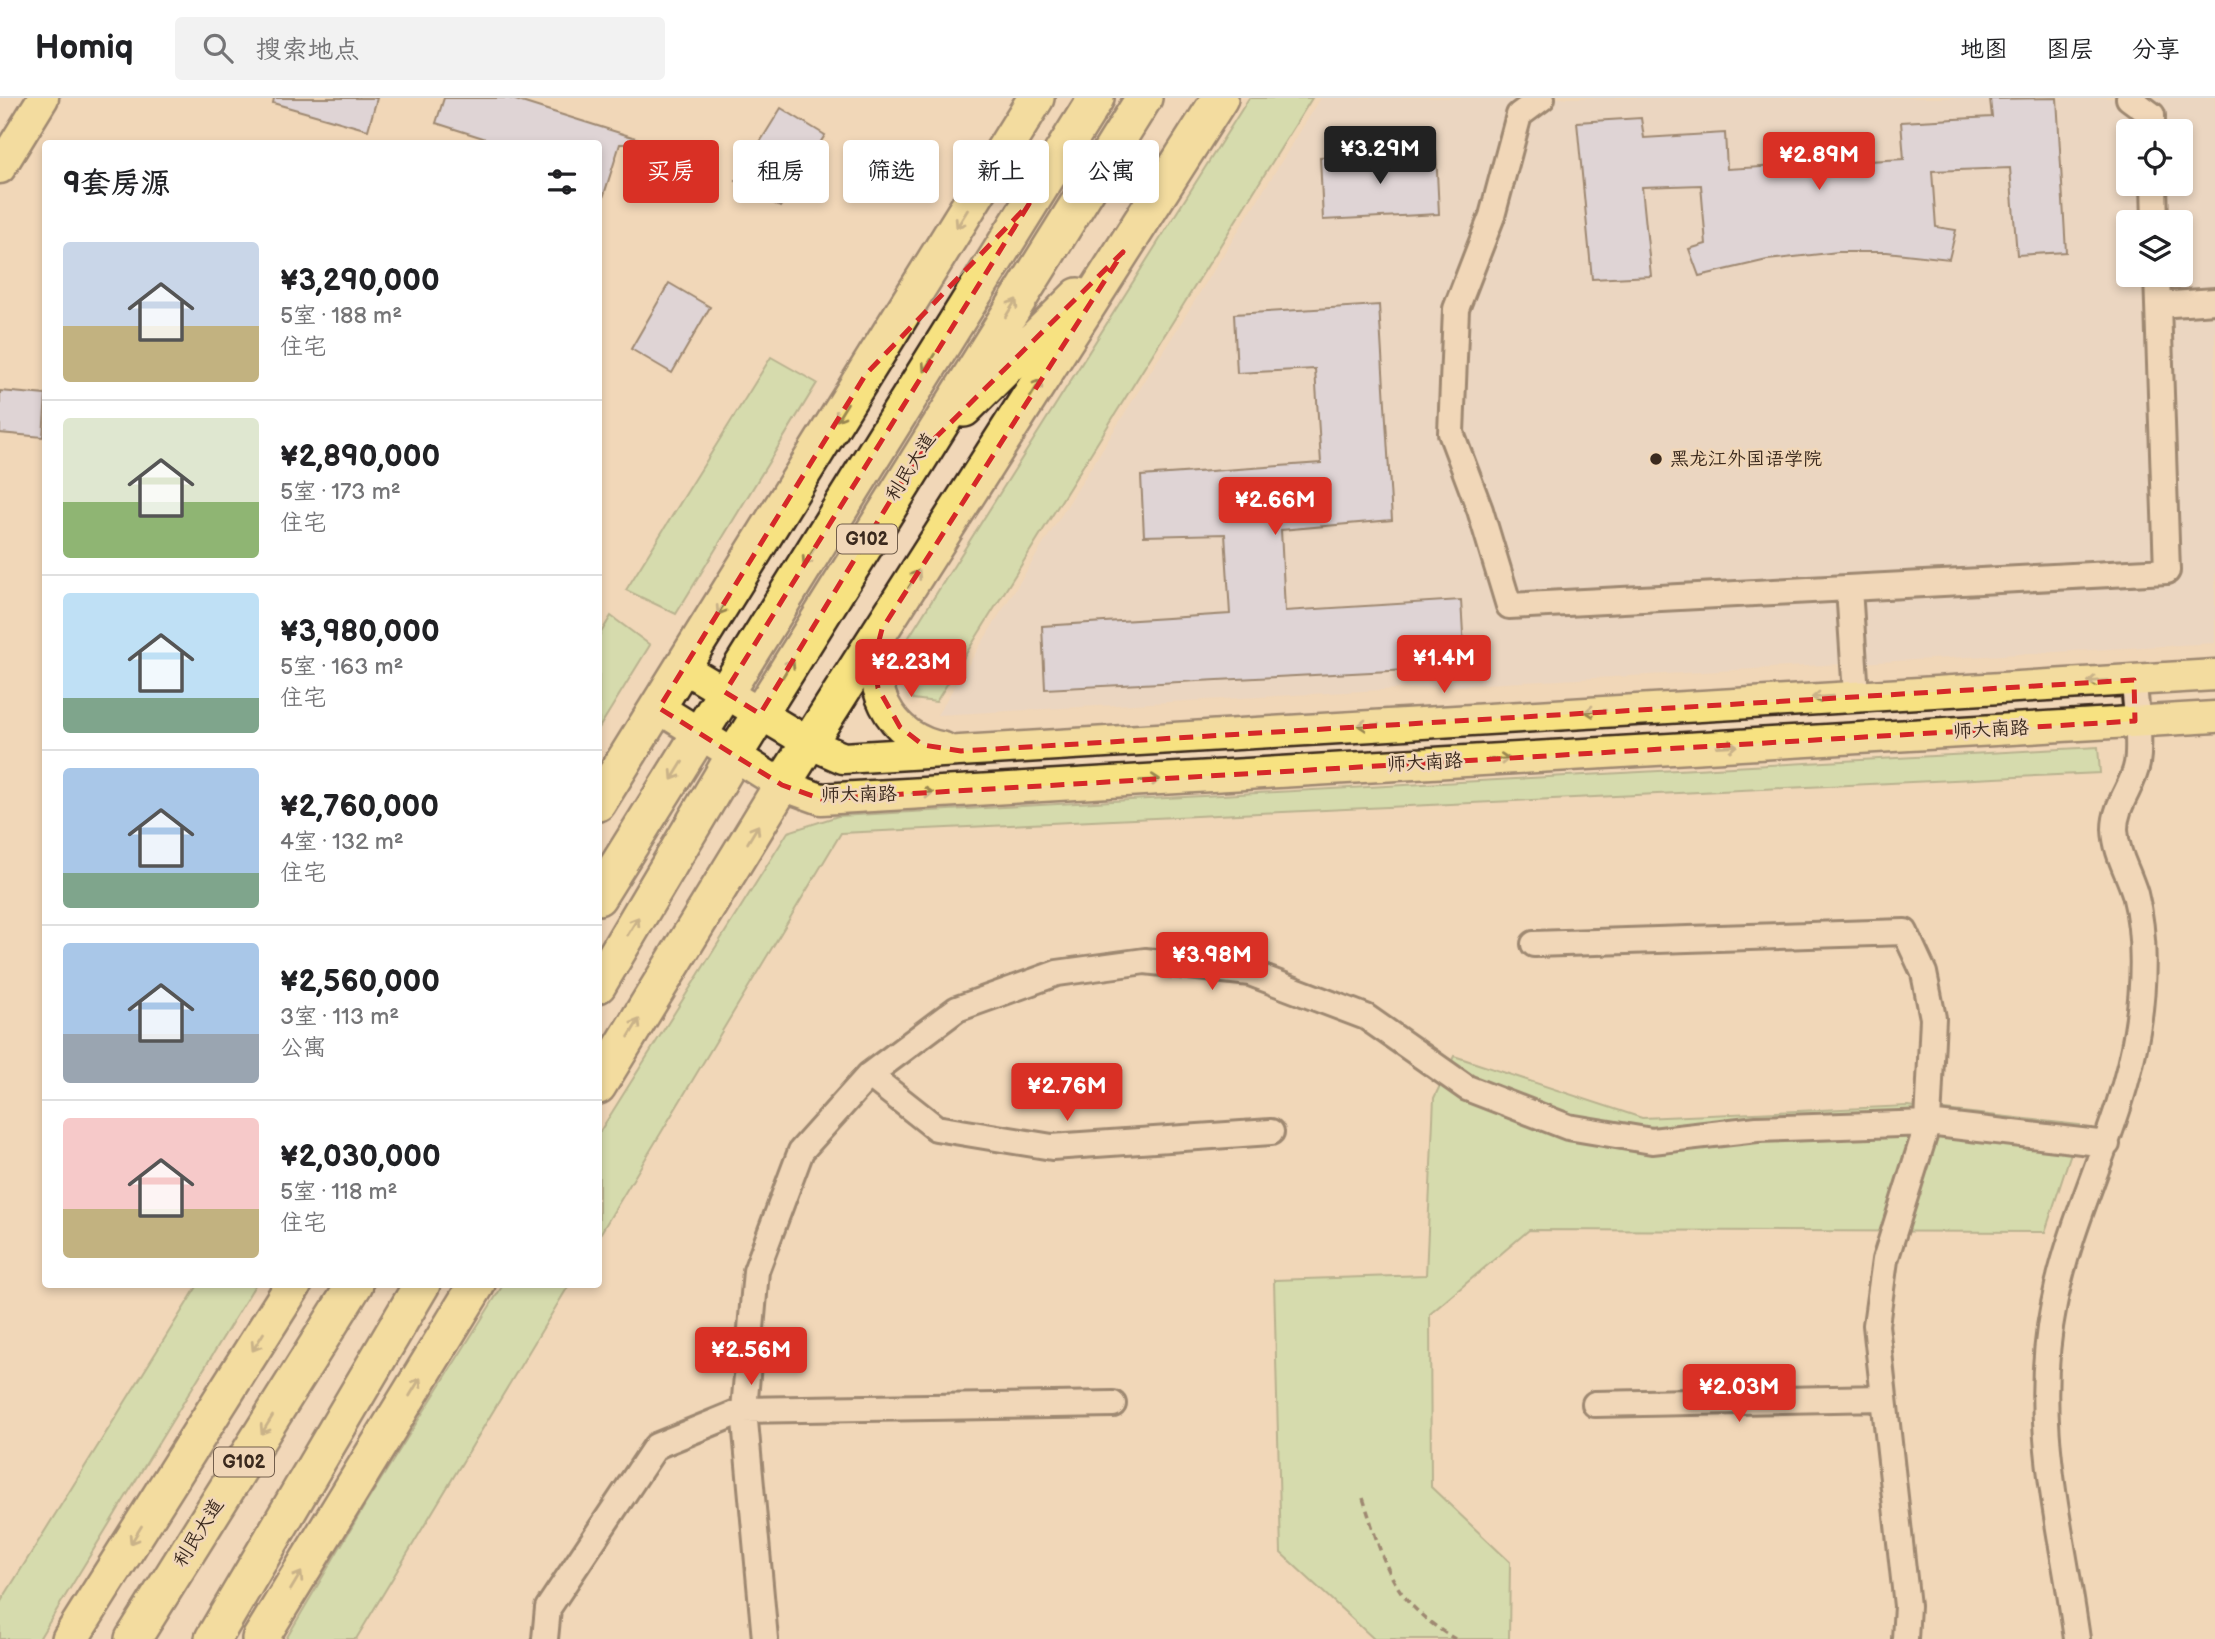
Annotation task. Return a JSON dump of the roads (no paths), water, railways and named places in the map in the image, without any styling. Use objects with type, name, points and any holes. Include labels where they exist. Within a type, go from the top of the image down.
[{"type":"highway","points":[[602,797],[1036,98]]},
{"type":"highway","name":"利民大道","points":[[602,891],[1096,98]]},
{"type":"highway","name":"利民大道","points":[[602,978],[734,754],[919,454],[1144,98]]},
{"type":"highway","points":[[602,1079],[782,785],[1220,98]]},
{"type":"highway","points":[[866,374],[1029,204]]},
{"type":"highway","points":[[919,454],[1123,252]]},
{"type":"highway","points":[[70,1639],[291,1288]]},
{"type":"highway","name":"利民大道","points":[[133,1639],[352,1288]]},
{"type":"highway","points":[[213,1639],[420,1288]]},
{"type":"highway","points":[[260,1639],[475,1288]]},
{"type":"main road","points":[[0,168],[43,98]]},
{"type":"main road","points":[[882,629],[874,660],[875,675],[890,713],[910,737],[923,745],[961,751]]},
{"type":"main road","name":"师大南路","points":[[684,668],[810,743],[843,758],[2215,675]]},
{"type":"main road","name":"师大南路","points":[[659,708],[782,785],[821,799],[2215,717]]},
{"type":"street","points":[[1542,98],[1519,115],[1492,216],[1456,309],[1451,433],[1480,510],[1509,606],[2167,571],[2157,287]]},
{"type":"street","points":[[2129,98],[2152,115],[2152,119]]},
{"type":"street","points":[[2158,305],[2215,301]]},
{"type":"street","points":[[1849,588],[1856,695]]},
{"type":"street","points":[[2077,1639],[2045,1441],[2046,1369],[2049,1333],[2062,1267],[2107,1144],[2127,1079],[2141,992],[2138,910],[2117,851],[2115,826],[2121,797],[2137,765],[2134,680]]},
{"type":"street","points":[[1534,943],[1905,932],[1924,973],[1933,1018],[1928,1123],[1885,1260],[1876,1325],[1906,1606],[1905,1639]]},
{"type":"street","points":[[765,1639],[744,1410],[756,1271],[801,1151],[869,1075],[957,1009],[1057,973],[1145,961],[1250,973],[1366,1017],[1467,1088],[1568,1127],[1652,1141],[1757,1129],[1928,1123],[2107,1144]]},
{"type":"street","points":[[869,1075],[936,1128],[1052,1147],[1271,1132]]},
{"type":"street","points":[[1595,1404],[1883,1398]]},
{"type":"street","points":[[544,1639],[548,1608],[656,1446],[744,1410],[1113,1404]]},
{"type":"place","name":"黑龙江外国语学院","points":[[1656,459]]}]
